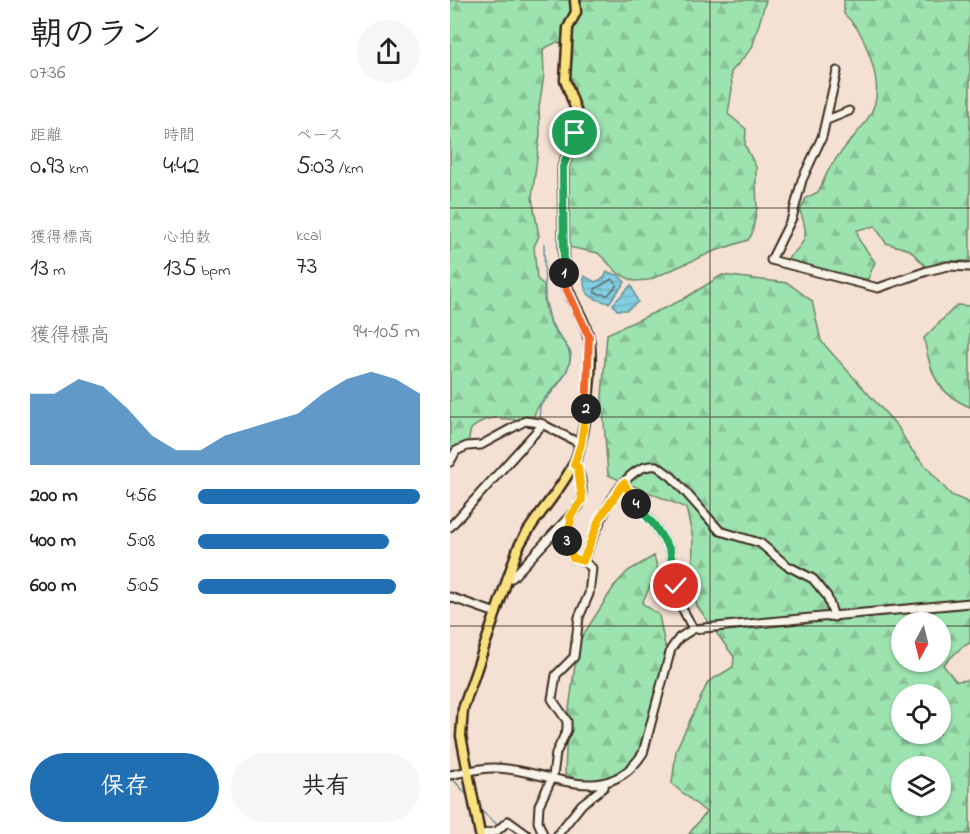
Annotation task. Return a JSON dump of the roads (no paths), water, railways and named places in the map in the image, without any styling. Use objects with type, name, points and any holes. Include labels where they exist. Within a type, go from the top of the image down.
[{"type":"main road","points":[[482,834],[461,736],[463,709],[507,578],[527,530],[574,465],[581,444],[590,348],[583,323],[567,290],[564,276],[563,167],[575,133],[576,110],[565,80],[568,28],[576,12],[575,0]]},
{"type":"street","points":[[837,71],[826,120],[802,180],[792,218],[771,260],[878,288],[937,269],[970,267]]},
{"type":"street","points":[[826,120],[849,111]]},
{"type":"street","points":[[450,462],[456,451],[467,446],[481,445],[520,422],[543,424],[581,444]]},
{"type":"street","points":[[450,527],[543,424]]},
{"type":"street","points":[[507,578],[512,578],[570,517],[582,500],[578,467],[574,465]]},
{"type":"street","points":[[583,561],[600,518],[624,483],[648,466],[657,466],[664,470],[720,531],[760,543],[786,565],[813,579],[826,596],[834,617]]},
{"type":"street","points":[[624,483],[670,550],[678,600],[693,629]]},
{"type":"street","points":[[543,834],[538,822],[539,805],[552,779],[556,753],[567,724],[551,694],[556,675],[574,657],[579,617],[589,594],[592,568],[583,561],[573,558],[566,540],[570,517]]},
{"type":"street","points":[[450,597],[496,613]]},
{"type":"street","points":[[450,775],[496,768],[582,785],[605,782],[624,773],[643,753],[672,649],[679,638],[693,629],[745,622],[834,617],[970,603]]},
{"type":"street","points":[[558,834],[582,804],[604,787],[605,782]]},
{"type":"street","points":[[482,834],[500,829],[512,821],[526,834]]},
{"type":"water","points":[[607,272],[618,275],[625,282],[609,303],[590,296],[584,283],[584,276],[595,282],[604,278]]},
{"type":"water","points":[[631,285],[638,302],[627,310],[617,310],[613,304]]},
{"type":"waterway","points":[[539,419],[540,406],[564,375],[571,353],[551,323],[545,299],[544,243]]},
{"type":"waterway","points":[[450,521],[494,473]]},
{"type":"waterway","points":[[452,778],[466,794]]},
{"type":"waterway","points":[[480,810],[498,825]]}]
